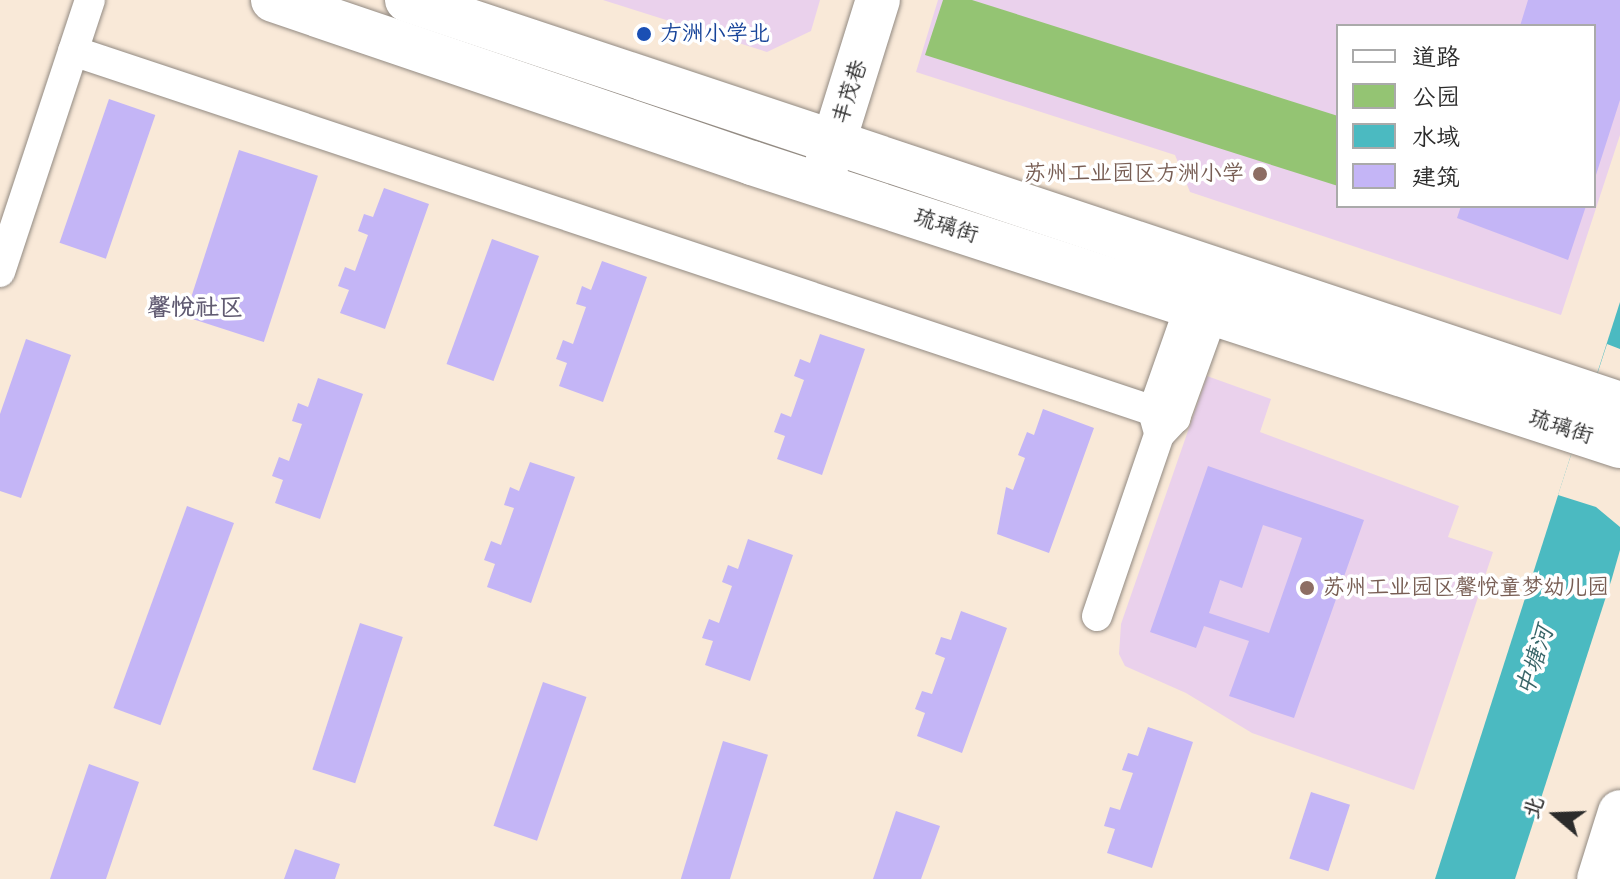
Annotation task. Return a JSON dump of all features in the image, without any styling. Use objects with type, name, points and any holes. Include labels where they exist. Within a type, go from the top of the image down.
[{"type":"main road","name":"琉璃街","points":[[273,0],[827,164],[1596,410],[1620,446]]},
{"type":"main road","name":"琉璃街","points":[[407,0],[1201,310],[1596,410]]},
{"type":"main road","name":"丰茂巷","points":[[827,164],[878,0]]},
{"type":"main road","points":[[1599,879],[1620,812]]},
{"type":"street","points":[[0,272],[90,0]]},
{"type":"street","points":[[73,51],[1162,421]]},
{"type":"street","points":[[1097,616],[1201,310]]},
{"type":"shaded area","points":[[603,0],[820,0],[811,31],[767,52]]},
{"type":"shaded area","name":"苏州工业园区方洲小学","points":[[938,0],[1620,0],[1620,135],[1561,315],[1190,192],[1175,155],[916,72]]},
{"type":"shaded area","name":"苏州工业园区馨悦童梦幼儿园","points":[[1207,376],[1271,399],[1260,432],[1459,506],[1448,537],[1493,552],[1414,790],[1252,733],[1186,693],[1125,666],[1119,654],[1121,624]]},
{"type":"green space","points":[[943,0],[972,0],[1336,115],[1336,185],[925,55]]},
{"type":"water","name":"中塘河","points":[[1620,302],[1620,550],[1612,578],[1515,879],[1435,879]]},
{"type":"pier","points":[[1607,344],[1620,349],[1620,527],[1596,507],[1558,495]]},
{"type":"building","points":[[1528,0],[1620,0],[1620,100],[1596,175],[1596,24],[1521,24]]},
{"type":"building","points":[[109,99],[155,115],[106,259],[60,243]]},
{"type":"building","points":[[239,150],[318,176],[264,342],[185,316]]},
{"type":"building","points":[[384,188],[429,204],[385,329],[340,313],[349,290],[338,286],[345,267],[355,271],[368,235],[358,231],[364,214],[373,217]]},
{"type":"building","points":[[1460,208],[1585,208],[1568,260],[1457,218]]},
{"type":"building","points":[[492,239],[539,256],[493,381],[447,364]]},
{"type":"building","points":[[602,261],[647,277],[603,402],[559,386],[567,363],[556,359],[563,340],[573,344],[586,307],[576,304],[582,286],[591,290]]},
{"type":"building","points":[[820,334],[865,349],[822,475],[777,459],[785,436],[774,432],[781,413],[791,417],[804,380],[794,376],[800,359],[810,363]]},
{"type":"building","points":[[26,339],[71,355],[21,498],[0,491],[0,414]]},
{"type":"building","points":[[318,378],[363,394],[320,519],[275,503],[283,480],[272,476],[279,457],[289,461],[302,424],[292,421],[298,403],[308,407]]},
{"type":"building","points":[[1043,409],[1094,428],[1049,553],[997,534],[1006,487],[1013,490],[1025,458],[1018,455],[1027,432],[1034,435]]},
{"type":"building","points":[[530,462],[575,477],[531,603],[487,587],[495,564],[484,560],[491,541],[501,545],[514,508],[504,505],[510,487],[519,491]]},
{"type":"building","points":[[1208,466],[1364,520],[1294,718],[1229,696],[1249,641],[1204,626],[1196,648],[1150,632]],"holes":[[[1263,525],[1302,538],[1269,633],[1209,613],[1220,580],[1242,588]]]},
{"type":"building","points":[[187,506],[234,523],[160,725],[113,708]]},
{"type":"building","points":[[748,539],[793,555],[750,681],[705,665],[713,641],[702,638],[709,619],[719,623],[732,586],[722,582],[728,565],[738,569]]},
{"type":"building","points":[[961,611],[1007,628],[962,753],[917,736],[925,713],[915,709],[922,691],[932,694],[945,658],[935,654],[941,637],[951,640]]},
{"type":"building","points":[[360,623],[403,637],[355,783],[312,769]]},
{"type":"building","points":[[543,682],[586,697],[537,841],[494,826]]},
{"type":"building","points":[[1148,727],[1193,742],[1152,868],[1107,853],[1115,829],[1104,826],[1110,807],[1120,810],[1133,773],[1122,770],[1128,753],[1138,756]]},
{"type":"building","points":[[723,741],[768,755],[730,879],[681,879]]},
{"type":"building","points":[[89,764],[139,782],[106,879],[50,879]]},
{"type":"building","points":[[1311,792],[1350,805],[1328,871],[1289,859]]},
{"type":"building","points":[[896,811],[940,826],[921,879],[873,879]]},
{"type":"building","points":[[295,849],[340,864],[335,879],[284,879]]},
{"type":"place","name":"方洲小学北","points":[[644,34]]},
{"type":"place","name":"苏州工业园区方洲小学","points":[[1260,174]]},
{"type":"place","name":"苏州工业园区馨悦童梦幼儿园","points":[[1307,588]]},
{"type":"district","name":"馨悦社区","points":[[195,308]]}]
